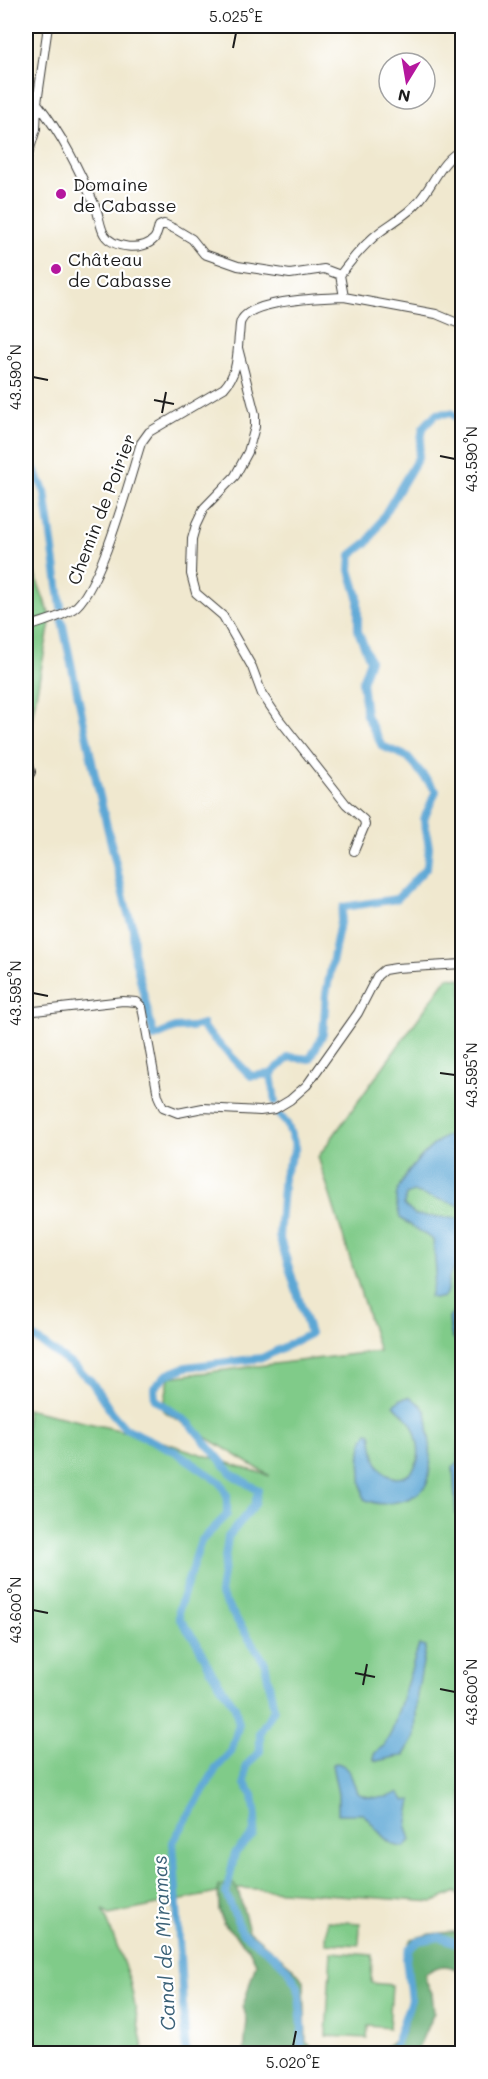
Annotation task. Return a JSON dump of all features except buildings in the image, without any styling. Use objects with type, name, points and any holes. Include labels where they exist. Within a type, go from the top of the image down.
[{"type":"street","points":[[26,161],[36,129],[48,26]]},
{"type":"street","points":[[38,103],[55,126],[96,210],[104,234],[109,240],[129,247],[142,245],[152,241],[159,226],[164,224],[192,239],[204,254],[238,266],[290,274],[324,269],[340,275]]},
{"type":"street","points":[[344,297],[340,275],[351,259],[379,232],[418,202],[436,174],[455,153],[462,150]]},
{"type":"street","name":"Chemin de Poirier","points":[[26,628],[74,609],[87,595],[105,556],[141,443],[150,432],[224,388],[232,379],[236,368],[241,321],[248,313],[270,304],[305,298],[344,297],[436,315],[462,325]]},
{"type":"street","points":[[238,348],[255,414],[255,427],[248,452],[235,476],[204,508],[196,525],[192,539],[191,574],[196,593],[223,616],[252,667],[262,694],[279,719],[339,795],[363,820],[365,825],[354,851]]},
{"type":"street","points":[[26,752],[31,772],[26,782]]},
{"type":"street","points":[[26,1012],[123,1001],[137,1002],[142,1007],[158,1096],[163,1107],[178,1113],[203,1108],[260,1111],[274,1109],[290,1100],[307,1085],[358,1013],[376,976],[384,970],[462,964]]},
{"type":"green space","points":[[26,551],[51,618],[26,748]]},
{"type":"green space","points":[[448,977],[462,979],[462,1901],[456,1892],[434,1902],[241,1888],[109,1915],[103,1909],[130,1981],[144,2053],[26,2054],[26,1409],[141,1435],[270,1476],[163,1411],[169,1377],[379,1351],[318,1157]]},
{"type":"green space","points":[[233,1883],[238,1890],[249,1931],[291,1966],[304,1981],[306,2042],[317,2051],[326,2053],[244,2053],[247,2020],[243,2006],[256,1963],[249,1949],[223,1923],[219,1910],[218,1886]]},
{"type":"green space","points":[[327,1921],[360,1923],[359,1945],[326,1943]]},
{"type":"green space","points":[[453,1932],[462,1934],[462,1973],[444,1966],[425,1974],[432,1993],[434,2012],[416,2053],[369,2053],[380,2051],[403,2034],[413,2000],[404,1955],[412,1939],[430,1934]]},
{"type":"green space","points":[[331,1952],[372,1955],[371,1983],[392,1985],[389,2028],[368,2026],[367,2038],[326,2036]]},
{"type":"water","points":[[451,1134],[462,1134],[462,1206],[413,1192],[406,1195],[404,1205],[415,1215],[462,1219],[462,1266],[450,1274],[446,1294],[438,1298],[430,1297],[436,1271],[433,1240],[400,1218],[396,1199],[402,1181],[417,1161],[435,1144]]},
{"type":"water","points":[[458,1306],[462,1307],[462,1346],[451,1334],[449,1317]]},
{"type":"water","points":[[410,1397],[426,1412],[430,1472],[425,1487],[411,1497],[386,1504],[364,1499],[360,1464],[364,1438],[368,1433],[371,1434],[377,1462],[389,1476],[401,1478],[411,1472],[415,1466],[419,1451],[416,1435],[407,1418],[394,1405],[401,1399]]},
{"type":"water","points":[[460,1437],[462,1437],[462,1487],[456,1514],[453,1468],[458,1460]]},
{"type":"water","points":[[419,1645],[426,1647],[417,1694],[415,1736],[404,1755],[374,1760],[374,1754],[384,1746],[392,1731]]},
{"type":"water","points":[[335,1763],[347,1769],[357,1793],[378,1798],[398,1792],[405,1801],[412,1800],[407,1827],[411,1840],[405,1847],[387,1840],[363,1814],[338,1814],[338,1794],[332,1765]]},
{"type":"waterway","points":[[275,1101],[271,1074],[289,1057],[310,1059],[323,1034],[326,994],[343,907],[397,899],[427,867],[429,847],[424,819],[436,791],[408,757],[382,746],[366,715],[362,682],[370,660],[358,631],[358,597],[350,570],[351,555],[369,541],[418,458],[423,428],[436,414],[451,413],[462,422]]},
{"type":"waterway","points":[[26,453],[45,492],[61,607]]},
{"type":"waterway","points":[[62,621],[94,771],[127,911],[133,927],[134,955],[154,1037],[175,1028],[203,1024],[203,1028],[251,1076],[271,1074]]},
{"type":"waterway","points":[[277,1112],[287,1124],[296,1147],[284,1175],[279,1236],[310,1334],[262,1358],[186,1367],[166,1375],[154,1388],[155,1399],[190,1424],[233,1475],[258,1490],[255,1504],[228,1537],[220,1594],[265,1663],[274,1709],[260,1732],[260,1751],[246,1766],[245,1784],[253,1795],[256,1817],[253,1835],[235,1853],[226,1894],[242,1932],[274,1956],[288,1970],[298,1986],[302,2025],[301,2047],[304,2054]]},
{"type":"waterway","name":"Canal de Miramas","points":[[26,1332],[91,1381],[125,1428],[176,1452],[220,1482],[227,1495],[227,1515],[201,1541],[179,1608],[179,1618],[197,1643],[211,1671],[235,1707],[239,1724],[231,1752],[217,1767],[173,1842],[186,2054]]},
{"type":"waterway","points":[[392,2054],[411,2000],[406,1959],[409,1949],[418,1941],[440,1937],[462,1945]]},
{"type":"place","name":"Domaine de Cabasse","points":[[61,194]]},
{"type":"place","name":"Château de Cabasse","points":[[56,269]]}]
